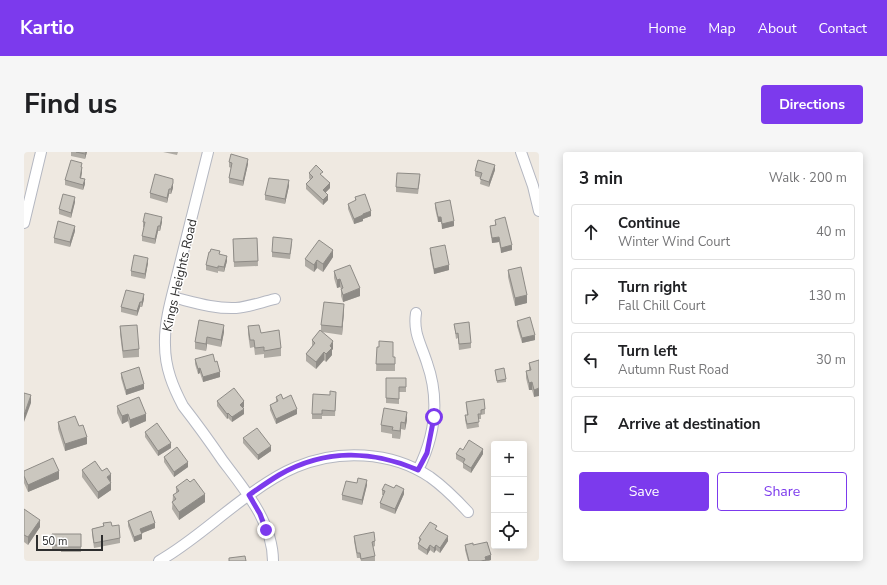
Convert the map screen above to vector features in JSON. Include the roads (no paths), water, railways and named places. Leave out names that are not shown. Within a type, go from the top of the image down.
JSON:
[{"type":"street","points":[[24,223],[41,152]]},
{"type":"street","name":"Kings Heights Road","points":[[208,152],[172,296],[164,345],[166,361],[173,386],[183,406],[249,495],[260,514],[271,544],[273,561]]},
{"type":"street","points":[[521,152],[533,186],[539,212]]},
{"type":"street","points":[[172,296],[210,306],[236,308],[275,299]]},
{"type":"street","points":[[416,313],[416,333],[432,380],[434,398],[434,417],[427,453],[418,470]]},
{"type":"street","points":[[158,561],[174,552],[249,495],[280,475],[297,466],[331,457],[353,455],[369,456],[400,463],[418,470],[442,486],[468,512]]}]
